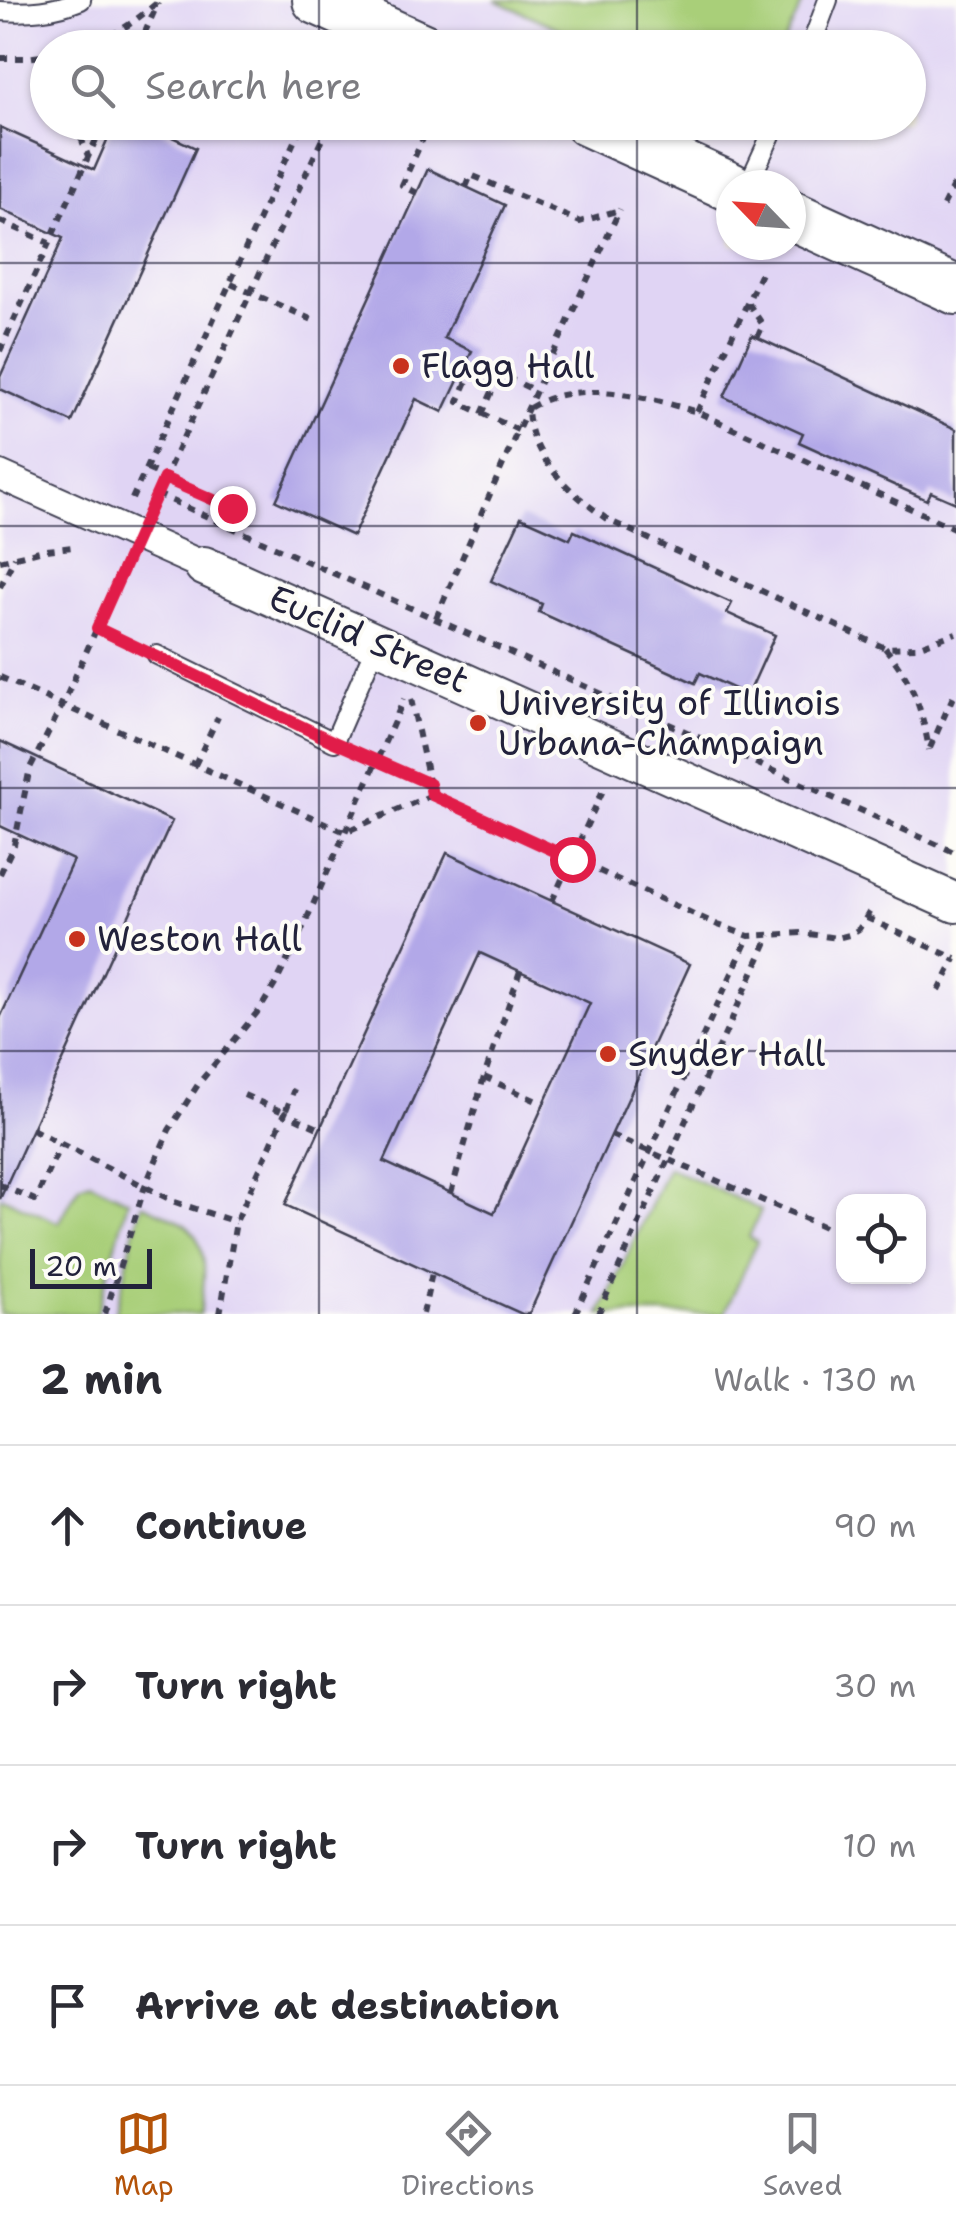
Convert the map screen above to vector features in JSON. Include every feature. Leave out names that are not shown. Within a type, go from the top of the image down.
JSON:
[{"type":"street","points":[[333,3],[386,30]]},
{"type":"street","points":[[627,140],[716,181]]},
{"type":"street","points":[[806,222],[956,290]]},
{"type":"street","name":"Euclid Street","points":[[0,475],[956,903]]},
{"type":"lane","points":[[0,10],[38,12],[81,0]]},
{"type":"lane","points":[[817,30],[828,0]]},
{"type":"lane","points":[[755,170],[769,140]]},
{"type":"lane","points":[[157,655],[334,742],[377,643]]},
{"type":"path","points":[[122,30],[159,1],[146,30]]},
{"type":"path","points":[[0,58],[30,57]]},
{"type":"path","points":[[82,140],[88,157]]},
{"type":"path","points":[[0,352],[96,140]]},
{"type":"path","points":[[0,874],[14,845],[30,768],[97,628],[146,469],[294,140]]},
{"type":"path","points":[[0,561],[112,541],[128,532],[157,494],[322,140]]},
{"type":"path","points":[[417,192],[402,185],[423,140]]},
{"type":"path","points":[[436,618],[620,210],[580,222],[471,175],[466,187]]},
{"type":"path","points":[[943,206],[956,180]]},
{"type":"path","points":[[0,221],[49,242]]},
{"type":"path","points":[[697,412],[760,272]]},
{"type":"path","points":[[232,284],[316,321]]},
{"type":"path","points":[[748,302],[763,325],[757,338]]},
{"type":"path","points":[[518,430],[458,402],[462,382],[476,363],[536,391]]},
{"type":"path","points":[[482,414],[500,374]]},
{"type":"path","points":[[528,409],[556,396],[600,393],[630,395],[697,412],[956,529]]},
{"type":"path","points":[[528,409],[533,436],[552,470],[576,496],[608,520],[884,648],[914,691],[930,750],[956,690]]},
{"type":"path","points":[[146,469],[232,508]]},
{"type":"path","points":[[157,494],[956,853]]},
{"type":"path","points":[[0,587],[15,557]]},
{"type":"path","points":[[97,628],[157,655]]},
{"type":"path","points":[[884,648],[917,646],[956,633]]},
{"type":"path","points":[[0,677],[345,832],[432,795],[749,936],[849,935],[858,929],[878,896]]},
{"type":"path","points":[[106,1314],[145,1186],[179,1112],[267,998],[297,941],[408,688],[432,795]]},
{"type":"path","points":[[194,766],[230,691]]},
{"type":"path","points":[[334,742],[430,784]]},
{"type":"path","points":[[552,901],[610,776]]},
{"type":"path","points":[[866,918],[955,959],[940,991]]},
{"type":"path","points":[[598,1314],[770,935]]},
{"type":"path","points":[[575,1314],[749,936]]},
{"type":"path","points":[[452,1194],[484,1077],[520,972]]},
{"type":"path","points":[[484,1077],[543,1104]]},
{"type":"path","points":[[220,1314],[236,1222],[294,1089]]},
{"type":"path","points":[[244,1095],[320,1129]]},
{"type":"path","points":[[32,1129],[175,1202],[236,1222]]},
{"type":"path","points":[[611,1135],[827,1228]]},
{"type":"path","points":[[0,1185],[34,1200],[61,1144]]},
{"type":"path","points":[[423,1314],[432,1273]]},
{"type":"shaded area","name":"University of Illinois Urbana-Champaign","points":[[0,0],[956,0],[956,1314],[0,1314]]},
{"type":"green space","points":[[495,0],[804,0],[790,30],[562,30]]},
{"type":"green space","points":[[668,1167],[761,1210],[749,1237],[757,1242],[724,1314],[600,1314]]},
{"type":"green space","points":[[90,1182],[128,1200],[97,1314],[0,1314],[0,1196],[59,1223],[79,1186]]},
{"type":"green space","points":[[142,1204],[170,1216],[194,1233],[204,1266],[200,1314],[114,1314]]},
{"type":"building","points":[[0,127],[94,170],[107,140],[179,140],[196,148],[72,422],[0,389],[0,377],[63,238],[0,209]]},
{"type":"building","name":"Flagg Hall","points":[[428,169],[505,205],[444,338],[472,351],[443,412],[416,399],[353,536],[276,501]]},
{"type":"building","points":[[752,335],[956,429],[956,503],[931,492],[927,500],[799,442],[803,433],[724,397]]},
{"type":"building","points":[[521,517],[570,539],[574,531],[732,603],[727,613],[775,635],[748,695],[700,673],[695,683],[539,612],[542,604],[491,581]]},
{"type":"building","name":"Weston Hall","points":[[0,741],[172,821],[0,1199],[0,1018],[73,860],[0,826]]},
{"type":"building","name":"Snyder Hall","points":[[447,853],[690,964],[529,1314],[285,1205]],"holes":[[[480,953],[590,1003],[494,1213],[384,1162]]]},
{"type":"place","name":"Flagg Hall","points":[[401,366]]},
{"type":"place","name":"University of Illinois Urbana-Champaign","points":[[478,723]]},
{"type":"place","name":"Weston Hall","points":[[77,939]]},
{"type":"place","name":"Snyder Hall","points":[[608,1054]]},
{"type":"route","points":[[232,508],[164,478],[97,628],[430,784],[432,795],[572,859]]}]
